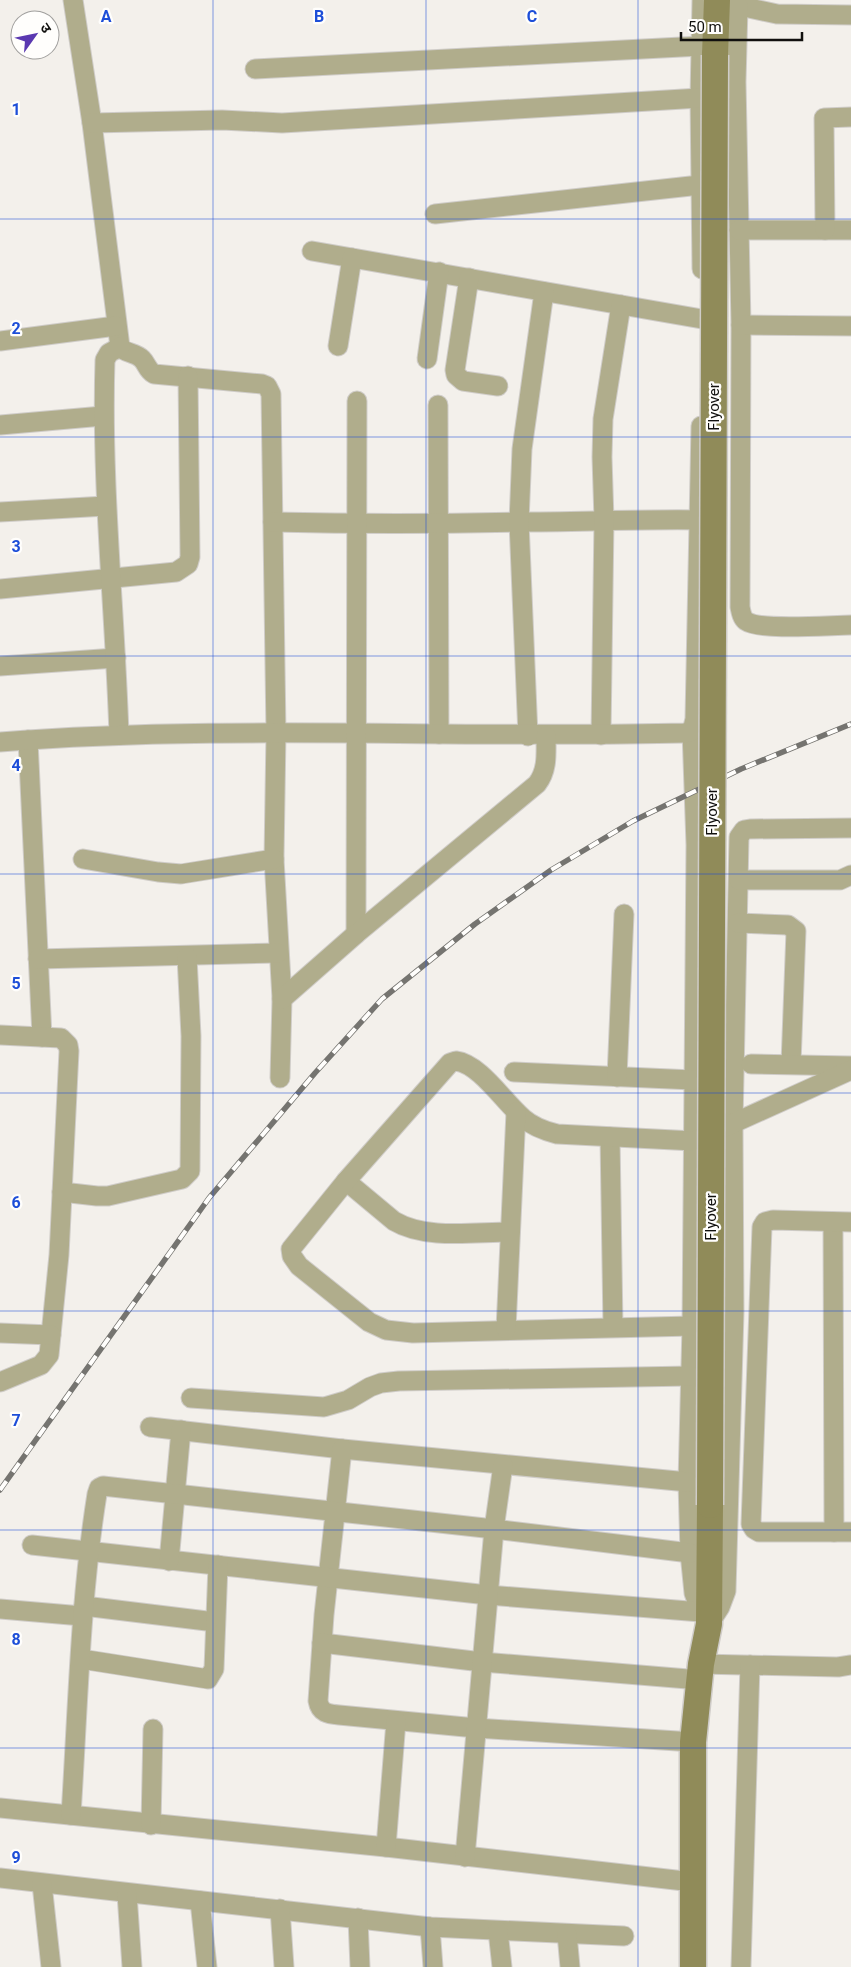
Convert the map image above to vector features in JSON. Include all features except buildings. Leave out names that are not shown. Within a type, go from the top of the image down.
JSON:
[{"type":"main road","name":"Flyover","points":[[693,1967],[693,1742],[705,1618],[710,1505],[708,50],[724,2]]},
{"type":"street","points":[[73,0],[92,123],[120,347],[123,351],[144,360],[147,368],[154,374],[262,384],[269,389],[271,394],[276,733],[274,859],[282,999],[280,1078]]},
{"type":"street","points":[[702,0],[708,50],[700,98],[702,319],[700,520],[695,719],[692,731],[696,845],[692,1326],[688,1482],[690,1553],[694,1593],[705,1618]]},
{"type":"street","points":[[851,15],[777,14],[724,2],[736,82],[741,325],[740,607],[746,621],[763,626],[851,625]]},
{"type":"street","points":[[255,69],[708,50]]},
{"type":"street","points":[[92,123],[222,120],[282,124],[700,98]]},
{"type":"street","points":[[825,230],[824,118],[851,117]]},
{"type":"street","points":[[435,214],[700,185]]},
{"type":"street","points":[[739,230],[851,230]]},
{"type":"street","points":[[312,251],[702,319]]},
{"type":"street","points":[[338,346],[352,258]]},
{"type":"street","points":[[427,359],[439,272]]},
{"type":"street","points":[[469,278],[455,370],[456,376],[463,381],[498,386]]},
{"type":"street","points":[[282,999],[356,934],[537,784],[545,770],[537,736],[519,522],[522,448],[544,292]]},
{"type":"street","points":[[601,735],[604,520],[602,457],[604,419],[621,305]]},
{"type":"street","points":[[741,325],[851,326]]},
{"type":"street","points":[[0,341],[116,326]]},
{"type":"street","points":[[119,735],[106,506],[103,416],[105,360],[109,353],[120,347]]},
{"type":"street","points":[[0,589],[111,580],[176,572],[188,564],[190,557],[188,376]]},
{"type":"street","points":[[356,934],[357,402]]},
{"type":"street","points":[[438,405],[439,734]]},
{"type":"street","points":[[0,425],[103,416]]},
{"type":"street","points":[[0,512],[106,506]]},
{"type":"street","points":[[274,522],[357,524],[700,520]]},
{"type":"street","points":[[698,598],[740,607]]},
{"type":"street","points":[[0,666],[116,658]]},
{"type":"street","points":[[0,742],[119,735],[356,733],[537,736],[685,733],[692,731]]},
{"type":"street","points":[[28,740],[42,1036]]},
{"type":"street","points":[[32,1544],[169,1561],[705,1618],[720,1607],[726,1591],[734,1312],[733,1124],[739,838],[744,830],[750,829],[851,828]]},
{"type":"street","points":[[83,859],[158,872],[181,874],[274,859]]},
{"type":"street","points":[[738,880],[840,880],[851,875]]},
{"type":"street","points":[[617,1076],[624,914]]},
{"type":"street","points":[[738,923],[788,925],[796,931],[791,1064]]},
{"type":"street","points":[[38,959],[278,954]]},
{"type":"street","points":[[62,1192],[97,1196],[116,1195],[182,1179],[190,1171],[191,1036],[187,957]]},
{"type":"street","points":[[0,1035],[61,1038],[68,1045],[69,1051],[59,1255],[49,1355],[46,1360],[30,1370],[0,1382]]},
{"type":"street","points":[[692,1326],[413,1332],[386,1330],[369,1322],[299,1266],[292,1256],[291,1249],[346,1181],[450,1063],[456,1061],[470,1066],[523,1118],[546,1131],[557,1134],[694,1141],[851,1070]]},
{"type":"street","points":[[750,1064],[851,1066]]},
{"type":"street","points":[[514,1072],[693,1080]]},
{"type":"street","points":[[506,1329],[516,1112]]},
{"type":"street","points":[[610,1137],[613,1327]]},
{"type":"street","points":[[346,1181],[394,1221],[413,1230],[426,1232],[510,1232]]},
{"type":"street","points":[[773,1220],[842,1222],[842,1532],[759,1532],[751,1524],[762,1227],[765,1222],[773,1220]]},
{"type":"street","points":[[0,1333],[51,1335]]},
{"type":"street","points":[[191,1398],[324,1408],[348,1400],[381,1383],[399,1381],[690,1376]]},
{"type":"street","points":[[150,1426],[342,1449],[688,1482]]},
{"type":"street","points":[[169,1561],[180,1430]]},
{"type":"street","points":[[342,1449],[322,1643],[318,1700],[319,1707],[322,1710],[327,1713],[476,1728],[693,1742]]},
{"type":"street","points":[[465,1858],[494,1529],[503,1465]]},
{"type":"street","points":[[71,1815],[88,1551],[99,1488],[108,1485],[690,1553]]},
{"type":"street","points":[[81,1659],[208,1679],[214,1669],[218,1566]]},
{"type":"street","points":[[0,1608],[83,1611],[215,1622]]},
{"type":"street","points":[[322,1643],[482,1662],[700,1672],[750,1665],[838,1667],[851,1665]]},
{"type":"street","points":[[741,1967],[750,1665]]},
{"type":"street","points":[[386,1847],[396,1721]]},
{"type":"street","points":[[151,1824],[153,1729]]},
{"type":"street","points":[[0,1808],[386,1847],[465,1858],[693,1882]]},
{"type":"street","points":[[0,1878],[126,1894],[430,1927],[624,1936]]},
{"type":"street","points":[[42,1884],[51,1967]]},
{"type":"street","points":[[126,1894],[132,1967]]},
{"type":"street","points":[[200,1901],[206,1967]]},
{"type":"street","points":[[280,1910],[284,1967]]},
{"type":"street","points":[[358,1918],[360,1967]]},
{"type":"street","points":[[430,1927],[432,1967]]},
{"type":"street","points":[[498,1931],[502,1967]]},
{"type":"street","points":[[567,1934],[570,1967]]},
{"type":"railway","points":[[0,1490],[209,1198],[315,1073],[382,999],[475,924],[551,870],[633,821],[741,769],[851,724]]}]
